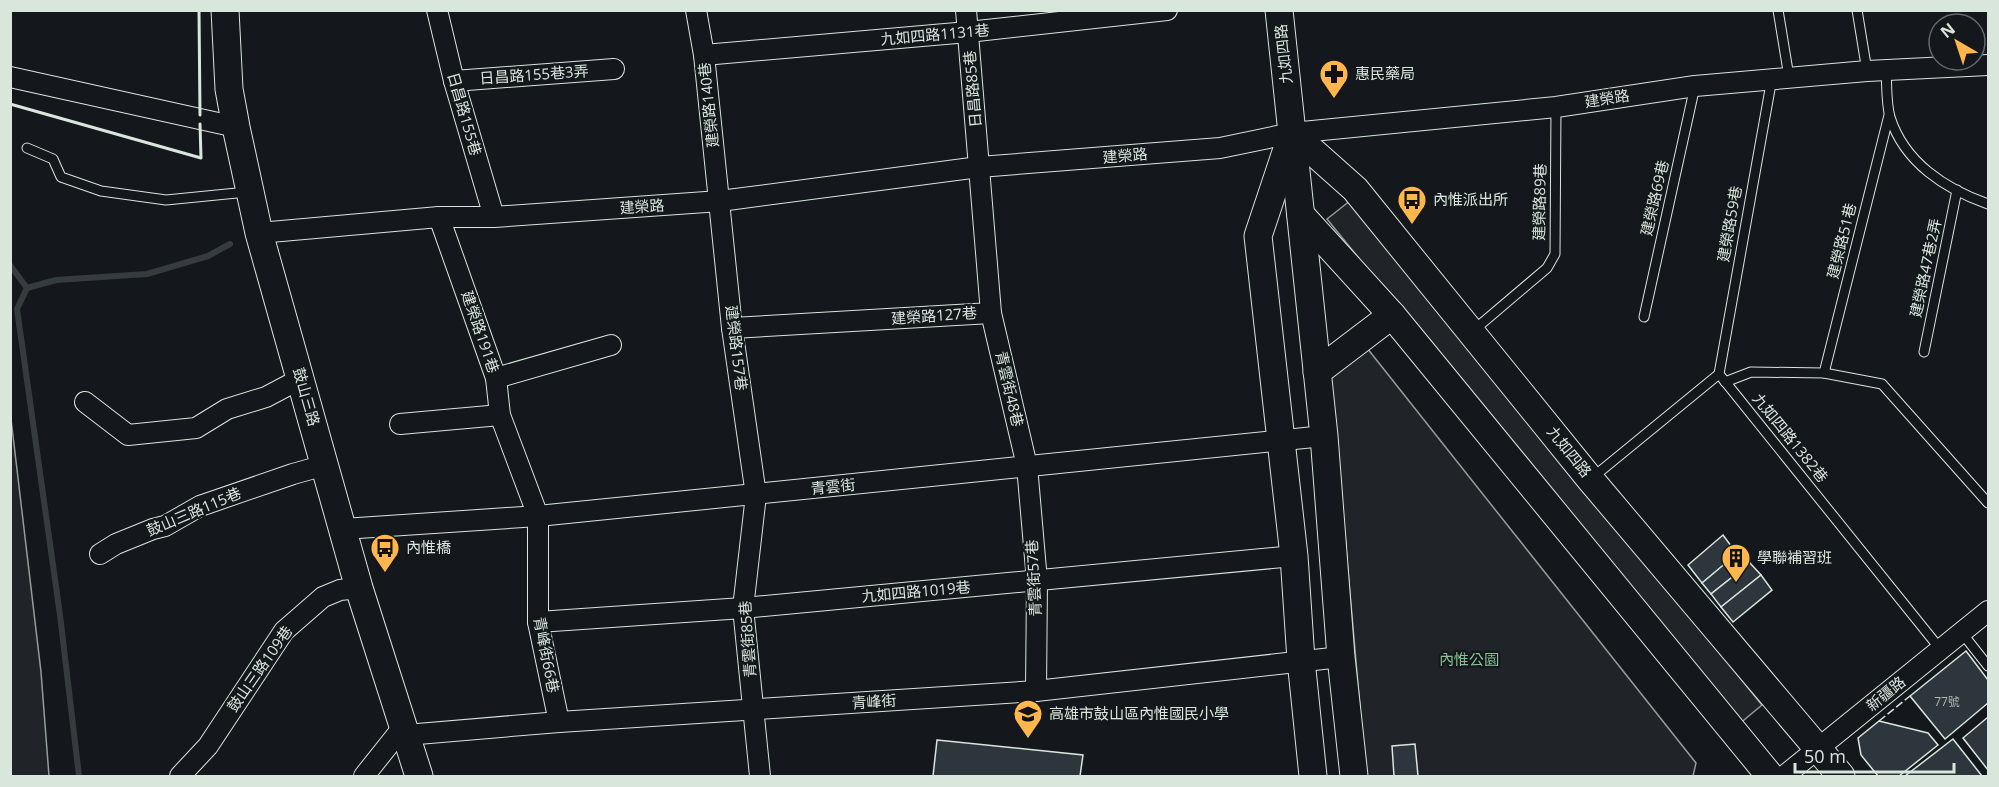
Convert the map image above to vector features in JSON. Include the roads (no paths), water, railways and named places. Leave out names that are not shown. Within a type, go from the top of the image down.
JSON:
[{"type":"street","name":"鼓山三路","points":[[225,10],[226,51],[236,127],[260,233],[359,588],[419,777]]},
{"type":"street","name":"日昌路155巷","points":[[437,10],[454,81],[494,217]]},
{"type":"street","name":"建榮路140巷","points":[[696,10],[704,55],[720,201]]},
{"type":"street","name":"日昌路85巷","points":[[966,10],[979,167]]},
{"type":"street","name":"九如四路1131巷","points":[[704,55],[968,32],[1116,13],[1167,10]]},
{"type":"street","name":"九如四路","points":[[1279,10],[1324,436],[1341,657],[1354,777]]},
{"type":"street","name":"建榮路","points":[[260,233],[439,218],[494,217],[720,201],[979,167],[1220,148],[1292,133],[1556,107],[1695,86],[1867,71],[1989,65]]},
{"type":"street","name":"日昌路155巷3弄","points":[[454,81],[614,69]]},
{"type":"street","points":[[13,74],[236,127]]},
{"type":"street","name":"九如四路","points":[[1292,133],[1355,189],[1590,479],[1840,777]]},
{"type":"street","name":"九如四路","points":[[1292,133],[1257,236],[1294,556],[1301,660],[1313,777]]},
{"type":"street","name":"建榮路127巷","points":[[732,328],[991,312],[979,167]]},
{"type":"street","name":"建榮路157巷","points":[[720,201],[732,328],[756,495]]},
{"type":"street","points":[[1301,214],[1392,315],[1770,777]]},
{"type":"street","name":"建榮路191巷","points":[[439,218],[496,378],[500,415],[538,516]]},
{"type":"street","name":"青雲街48巷","points":[[991,312],[1027,466]]},
{"type":"street","points":[[1317,372],[1392,315]]},
{"type":"street","points":[[496,378],[611,345]]},
{"type":"street","points":[[85,402],[128,435],[196,428],[227,409],[266,397],[300,379]]},
{"type":"street","points":[[400,424],[500,415]]},
{"type":"street","name":"青雲街","points":[[342,529],[538,516],[1324,436]]},
{"type":"street","name":"鼓山三路115巷","points":[[99,554],[153,529],[165,526],[200,506],[325,465]]},
{"type":"street","name":"青雲街57巷","points":[[1027,466],[1036,581],[1036,691]]},
{"type":"street","name":"青雲街85巷","points":[[756,495],[743,608],[760,777]]},
{"type":"street","name":"青峰街66巷","points":[[538,516],[538,622],[560,722]]},
{"type":"street","name":"九如四路1019巷","points":[[538,622],[743,608],[1294,556]]},
{"type":"street","name":"鼓山三路109巷","points":[[180,777],[208,746],[284,631],[323,597],[340,590],[359,588]]},
{"type":"street","name":"新疆路","points":[[1784,777],[1989,611]]},
{"type":"street","name":"青峰街","points":[[404,731],[1036,691],[1341,657]]},
{"type":"street","points":[[364,777],[404,731]]},
{"type":"lane","name":"建榮路59巷","points":[[1722,378],[1780,78],[1778,10]]},
{"type":"lane","points":[[1857,10],[1867,71]]},
{"type":"lane","points":[[1887,70],[1889,115],[1905,150],[1936,179],[1989,204]]},
{"type":"lane","name":"建榮路69巷","points":[[1644,317],[1695,86]]},
{"type":"lane","name":"建榮路89巷","points":[[1471,333],[1547,268],[1555,254],[1556,107]]},
{"type":"lane","name":"建榮路51巷","points":[[1824,373],[1889,115]]},
{"type":"lane","points":[[27,148],[53,159],[62,177],[101,191],[166,200],[250,191]]},
{"type":"lane","name":"建榮路47巷2弄","points":[[1924,352],[1957,190]]},
{"type":"lane","points":[[1590,479],[1722,378],[1751,372],[1824,373],[1882,384],[1989,503]]},
{"type":"lane","name":"九如四路1382巷","points":[[1722,378],[1941,650]]},
{"type":"lane","points":[[1962,633],[1989,666]]},
{"type":"waterway","points":[[27,288],[56,280],[147,274],[208,256],[230,244]]},
{"type":"waterway","points":[[10,265],[27,288],[17,309],[60,615],[79,776]]},
{"type":"place","name":"惠民藥局","points":[[1334,100]]},
{"type":"place","name":"內惟派出所","points":[[1412,226]]},
{"type":"place","name":"內惟橋","points":[[385,574]]},
{"type":"place","name":"學聯補習班","points":[[1736,584]]},
{"type":"place","name":"高雄市鼓山區內惟國民小學","points":[[1028,740]]},
{"type":"park label","name":"內惟公園","points":[[1469,660]]}]
